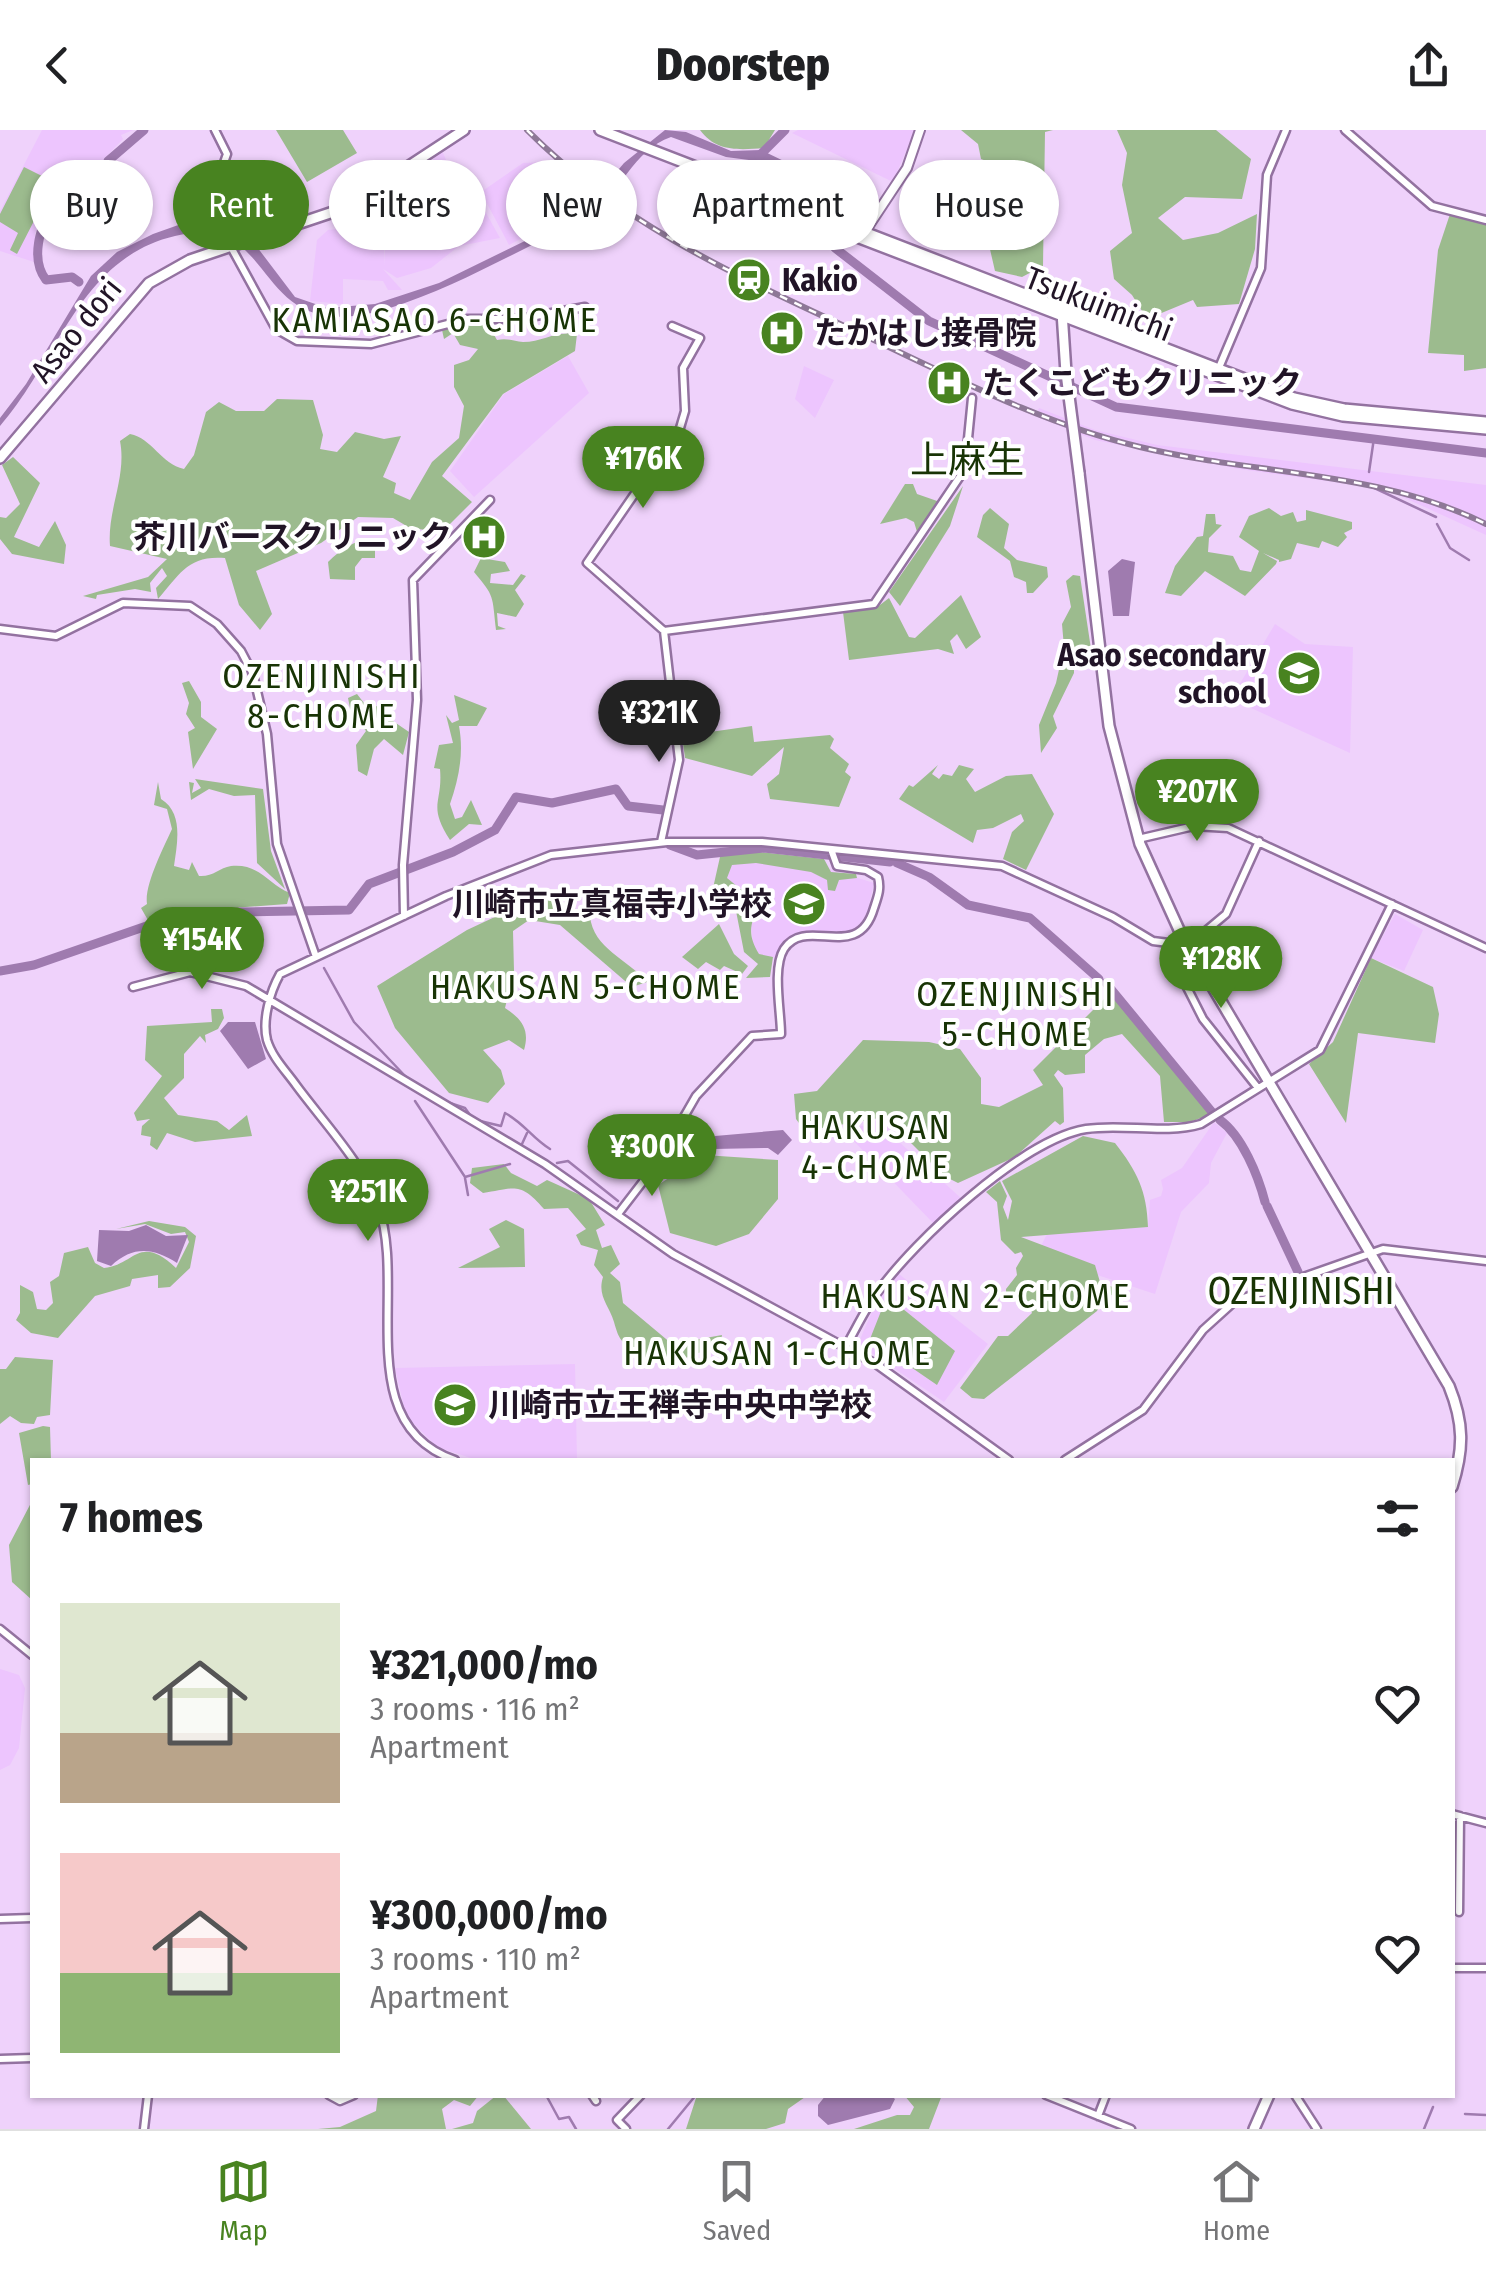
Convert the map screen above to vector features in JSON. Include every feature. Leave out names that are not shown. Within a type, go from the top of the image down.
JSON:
[{"type":"main road","name":"Asao dori","points":[[309,220],[344,208],[464,130]]},
{"type":"main road","name":"Tsukuimichi","points":[[600,130],[673,160]]},
{"type":"main road","points":[[879,211],[904,174],[920,130]]},
{"type":"main road","name":"Tsukuimichi","points":[[879,243],[1324,413],[1486,425]]},
{"type":"main road","name":"Asao dori","points":[[0,458],[146,285],[190,260],[221,250]]},
{"type":"main road","points":[[1062,313],[1109,726],[1138,838],[1174,921],[1455,1400],[1463,1444],[1455,1475]]},
{"type":"main road","points":[[1254,2129],[1268,2098]]},
{"type":"street","points":[[215,130],[226,150],[224,160]]},
{"type":"street","points":[[1217,372],[1260,268],[1267,175],[1286,130]]},
{"type":"street","points":[[1345,130],[1432,206],[1486,220]]},
{"type":"street","points":[[236,250],[276,329],[297,341],[371,344],[468,319],[519,319],[585,307]]},
{"type":"street","points":[[661,842],[679,760],[664,631],[587,563],[682,424],[682,375],[700,338],[672,326]]},
{"type":"street","points":[[664,631],[874,604],[965,469],[972,398]]},
{"type":"street","points":[[404,916],[403,868],[416,722],[413,580],[490,500]]},
{"type":"street","points":[[0,629],[56,636],[105,608],[133,603],[190,606],[217,624],[241,651],[253,674],[268,734],[277,844],[303,910],[316,957]]},
{"type":"street","points":[[1138,838],[1194,826],[1228,828],[1486,948]]},
{"type":"street","points":[[1195,940],[1226,914],[1260,841]]},
{"type":"street","points":[[450,1458],[419,1440],[398,1409],[390,1373],[388,1251],[380,1210],[366,1181],[270,1048],[265,1027],[280,974],[404,916],[551,855],[661,842],[762,842],[832,856],[1002,866],[1164,944],[1177,944]]},
{"type":"street","points":[[618,1214],[658,1162],[696,1096],[747,1040],[762,1034],[778,1034],[780,961],[788,944],[800,938],[854,935],[870,923],[880,889],[878,877],[832,856]]},
{"type":"street","points":[[846,1346],[874,1296],[915,1249],[979,1190],[1050,1141],[1088,1128],[1189,1128],[1213,1118],[1326,1043],[1392,904]]},
{"type":"street","points":[[1164,944],[1203,1018],[1258,1088]]},
{"type":"street","points":[[133,986],[171,974],[200,973],[236,982],[545,1164],[673,1254],[846,1346],[1006,1458]]},
{"type":"street","points":[[1068,1458],[1142,1410],[1228,1306],[1370,1252],[1398,1250],[1486,1261]]},
{"type":"street","points":[[0,1629],[30,1653]]},
{"type":"street","points":[[1459,1912],[1456,1815],[1486,1823]]},
{"type":"street","points":[[0,1919],[30,1918]]},
{"type":"street","points":[[1455,1968],[1486,1968]]},
{"type":"street","points":[[0,2059],[30,2058]]},
{"type":"street","points":[[144,2129],[148,2098]]},
{"type":"street","points":[[626,2129],[617,2120],[638,2098]]},
{"type":"street","points":[[1053,2098],[1131,2129]]},
{"type":"street","points":[[1098,2116],[1105,2098]]},
{"type":"street","points":[[1297,2098],[1317,2129]]},
{"type":"shaded area","points":[[42,130],[133,130],[121,135],[123,139],[104,160],[30,160],[30,250],[34,250],[34,262],[0,251],[0,211]]},
{"type":"shaded area","points":[[665,130],[686,132],[731,151],[761,150],[782,160],[726,157],[671,137],[637,162],[628,160]]},
{"type":"shaded area","points":[[915,130],[899,160],[893,182],[879,175],[879,160],[848,160],[792,133]]},
{"type":"shaded area","points":[[441,149],[446,160],[433,160]]},
{"type":"shaded area","points":[[506,175],[506,239],[486,201],[486,189]]},
{"type":"shaded area","points":[[486,213],[500,238],[486,241]]},
{"type":"shaded area","points":[[173,227],[173,237],[153,244],[153,234]]},
{"type":"shaded area","points":[[328,230],[329,250],[384,250],[384,267],[385,250],[454,250],[431,268],[397,278],[383,269],[402,290],[388,290],[383,281],[343,279],[343,304],[310,301],[317,240]]},
{"type":"shaded area","points":[[140,250],[93,288],[0,426],[0,418],[26,384],[91,276],[117,252]]},
{"type":"shaded area","points":[[243,250],[259,250],[295,297],[327,308],[375,304],[439,283],[506,250],[523,250],[428,294],[390,308],[344,317],[311,312],[288,298]]},
{"type":"shaded area","points":[[568,356],[589,393],[474,497],[450,471],[504,394]]},
{"type":"shaded area","points":[[804,366],[834,380],[815,418],[795,399]]},
{"type":"shaded area","points":[[1039,408],[1095,430],[1157,445],[1486,485],[1486,535],[1385,489],[1239,469],[1095,440],[1035,416]]},
{"type":"shaded area","points":[[1122,559],[1135,562],[1129,616],[1113,616],[1108,571]]},
{"type":"shaded area","name":"Asao secondary school","points":[[1275,624],[1305,644],[1353,647],[1350,753],[1231,699]]},
{"type":"shaded area","name":"川崎市立真福寺小学校","points":[[764,850],[825,860],[829,869],[874,883],[865,923],[855,931],[801,934],[785,942],[776,958],[759,956],[753,947],[751,922],[736,914],[740,895],[727,878],[731,866],[750,852]]},
{"type":"shaded area","points":[[1395,914],[1423,930],[1404,971],[1371,958]]},
{"type":"shaded area","points":[[228,1022],[255,1022],[266,1059],[248,1069],[220,1031]]},
{"type":"shaded area","points":[[876,1121],[962,1199],[935,1225],[845,1132]]},
{"type":"shaded area","points":[[1214,1122],[1227,1133],[1211,1163],[1209,1183],[1181,1212],[1155,1294],[1067,1265],[1040,1248],[1047,1234],[1148,1227],[1150,1200],[1161,1196],[1161,1180],[1182,1168]]},
{"type":"shaded area","points":[[783,1130],[792,1140],[778,1155],[768,1148],[713,1149],[711,1145],[715,1136]]},
{"type":"shaded area","points":[[146,1225],[166,1236],[188,1235],[177,1263],[144,1251],[127,1255],[111,1266],[97,1261],[99,1230],[129,1231]]},
{"type":"shaded area","points":[[899,1274],[988,1344],[944,1402],[858,1344],[878,1298]]},
{"type":"shaded area","points":[[575,1364],[577,1458],[471,1458],[437,1447],[406,1416],[395,1368]]},
{"type":"shaded area","points":[[0,1669],[19,1675],[25,1688],[19,1748],[10,1765],[0,1770]]},
{"type":"shaded area","points":[[824,2098],[895,2099],[890,2109],[828,2125],[818,2116],[818,2105]]},
{"type":"green space","points":[[276,130],[343,130],[357,153],[345,160],[329,160],[329,169],[309,181],[309,160],[294,160]]},
{"type":"green space","points":[[700,130],[775,130],[764,148],[746,149],[721,146]]},
{"type":"green space","points":[[961,130],[1053,130],[1045,132],[1045,160],[984,160],[978,144]]},
{"type":"green space","points":[[1117,130],[1216,130],[1251,159],[1242,199],[1185,197],[1158,218],[1183,240],[1218,233],[1257,214],[1255,249],[1239,304],[1197,307],[1193,300],[1147,319],[1132,295],[1114,279],[1110,251],[1132,233],[1122,185],[1127,153]]},
{"type":"green space","points":[[24,167],[30,170],[30,229],[17,254],[10,250],[18,233],[0,222],[0,214]]},
{"type":"green space","points":[[1450,214],[1486,223],[1486,368],[1464,371],[1464,355],[1428,353],[1438,250]]},
{"type":"green space","points":[[990,250],[1043,250],[1043,266],[1022,277],[995,271]]},
{"type":"green space","points":[[478,323],[489,326],[497,340],[523,342],[577,334],[575,351],[503,394],[442,476],[472,502],[442,532],[410,528],[393,518],[358,517],[321,543],[256,571],[272,614],[260,630],[239,605],[225,558],[193,563],[158,599],[156,588],[167,576],[162,568],[150,583],[151,592],[135,589],[97,595],[96,599],[83,596],[148,577],[167,559],[110,546],[121,468],[120,441],[130,434],[138,436],[169,462],[184,469],[194,455],[206,412],[219,402],[236,411],[264,411],[277,399],[313,400],[323,435],[320,449],[337,452],[355,432],[384,439],[401,436],[383,477],[396,483],[394,493],[410,500],[432,462],[459,438],[464,406],[454,387],[454,365],[469,360],[478,349],[460,345],[453,333],[444,339],[442,330]]},
{"type":"green space","points":[[13,457],[40,483],[14,537],[39,547],[55,521],[66,545],[64,564],[12,554],[0,539],[0,517],[6,518],[20,504],[2,465]]},
{"type":"green space","points":[[905,484],[913,484],[917,494],[940,502],[918,535],[914,522],[906,518],[880,524]]},
{"type":"green space","points":[[963,486],[950,526],[900,606],[889,592]]},
{"type":"green space","points":[[990,508],[1009,524],[1004,548],[1017,560],[1047,567],[1048,577],[1033,593],[1027,593],[1026,582],[1014,577],[1010,561],[977,537],[983,515]]},
{"type":"green space","points":[[1269,508],[1281,516],[1293,512],[1297,522],[1306,520],[1306,510],[1352,522],[1352,529],[1344,533],[1347,537],[1338,547],[1322,541],[1319,548],[1297,543],[1291,559],[1279,562],[1263,553],[1276,564],[1245,596],[1205,571],[1181,596],[1165,593],[1175,566],[1197,537],[1203,536],[1206,514],[1215,514],[1216,524],[1222,525],[1209,538],[1208,552],[1233,556],[1240,570],[1251,572],[1259,551],[1239,537],[1249,516]]},
{"type":"green space","points":[[375,538],[375,558],[362,558],[355,567],[355,580],[330,579],[328,562],[333,557],[355,543]]},
{"type":"green space","points":[[481,558],[505,562],[510,571],[491,574],[490,583],[513,585],[521,574],[526,576],[515,590],[524,604],[516,617],[497,613],[498,626],[506,629],[496,630],[491,597],[474,572]]},
{"type":"green space","points":[[1073,575],[1080,576],[1091,649],[1074,652],[1074,673],[1053,716],[1057,728],[1041,753],[1039,725],[1056,683],[1064,647],[1062,624],[1071,607],[1066,581]]},
{"type":"green space","points":[[961,595],[981,637],[966,649],[957,634],[950,641],[954,654],[938,649],[849,660],[843,612],[876,608],[889,598],[909,637],[915,638]]},
{"type":"green space","points":[[189,681],[201,702],[201,717],[217,729],[193,769],[188,732],[195,728],[186,714],[189,703],[182,683]]},
{"type":"green space","points":[[357,694],[364,703],[387,709],[390,719],[409,732],[403,755],[384,739],[374,749],[367,776],[358,771],[356,745],[366,731],[351,713],[348,698]]},
{"type":"green space","points":[[454,695],[487,708],[477,726],[459,726],[460,765],[450,804],[455,819],[462,817],[471,800],[482,825],[469,824],[450,840],[439,819],[440,769],[434,768],[439,745],[453,743],[446,715],[452,723],[459,720]]},
{"type":"green space","points":[[752,726],[754,742],[830,735],[834,739],[830,748],[849,764],[845,772],[851,777],[839,807],[770,799],[767,784],[779,774],[784,747],[752,776],[685,758],[682,736]]},
{"type":"green space","points":[[938,765],[932,774],[939,779],[943,774],[952,776],[959,765],[974,769],[966,779],[975,792],[1006,776],[1032,774],[1054,814],[1026,870],[1003,859],[1012,832],[1024,821],[1021,814],[993,828],[977,830],[973,843],[899,799],[909,785],[913,787]]},
{"type":"green space","points":[[195,779],[263,789],[271,851],[285,889],[257,863],[255,795],[234,796],[209,789],[191,800],[189,782],[194,783],[192,793],[201,788]]},
{"type":"green space","points":[[158,782],[161,799],[176,821],[174,866],[189,870],[192,862],[199,876],[231,866],[250,868],[290,893],[287,904],[163,913],[149,922],[141,908],[147,904],[151,877],[172,829],[167,809],[154,805]]},
{"type":"green space","points":[[722,848],[824,859],[831,872],[856,874],[857,878],[839,880],[835,891],[828,890],[827,880],[811,872],[756,863],[732,865],[727,878],[759,904],[751,929],[755,947],[759,954],[773,957],[770,977],[746,978],[758,964],[744,952],[736,911],[711,897]]},
{"type":"green space","points":[[519,891],[541,892],[590,916],[597,937],[647,982],[632,987],[560,925],[529,920],[513,931],[514,971],[505,1008],[523,1026],[526,1043],[524,1050],[509,1040],[483,1050],[501,1070],[505,1084],[488,1103],[449,1093],[395,1028],[377,986],[467,930],[499,915]]},
{"type":"green space","points":[[719,924],[734,954],[748,966],[742,974],[724,966],[720,970],[706,962],[698,969],[682,957]]},
{"type":"green space","points":[[1371,958],[1433,987],[1439,1014],[1435,1043],[1358,1033],[1346,1123],[1309,1064],[1333,1042]]},
{"type":"green space","points":[[1111,992],[1162,1057],[1195,1089],[1209,1115],[1190,1122],[1164,1122],[1160,1076],[1122,1034],[1104,1039],[1085,1055],[1085,1073],[1065,1075],[1058,1070],[1054,1075],[1063,1088],[1064,1122],[1060,1125],[1055,1121],[1015,1157],[958,1183],[944,1176],[885,1117],[805,1131],[796,1119],[794,1094],[817,1091],[863,1040],[929,1042],[960,1049],[981,1078],[981,1104],[999,1107],[1043,1085],[1033,1070]]},
{"type":"green space","points":[[211,1009],[222,1009],[224,1018],[218,1029],[205,1035],[206,1043],[200,1036],[184,1054],[184,1078],[164,1098],[178,1115],[217,1121],[229,1130],[247,1115],[252,1136],[195,1142],[167,1133],[157,1150],[150,1145],[151,1137],[141,1135],[142,1126],[150,1119],[137,1121],[134,1113],[162,1076],[145,1060],[147,1026],[212,1022]]},
{"type":"green space","points":[[1083,1136],[1115,1143],[1123,1153],[1143,1192],[1148,1227],[1021,1237],[1095,1265],[1100,1282],[1128,1293],[1104,1296],[1097,1311],[984,1399],[972,1398],[960,1388],[998,1336],[1008,1336],[1032,1313],[1027,1300],[1006,1297],[1006,1289],[1017,1275],[1016,1268],[1023,1256],[1021,1252],[1015,1254],[1001,1240],[997,1202],[986,1192],[1000,1181],[1007,1196],[1003,1207],[1008,1220],[1012,1201],[1002,1181]]},
{"type":"green space","points":[[704,1155],[778,1160],[778,1199],[749,1234],[716,1246],[670,1233],[658,1185]]},
{"type":"green space","points":[[504,1164],[511,1173],[537,1186],[547,1180],[589,1199],[605,1225],[596,1230],[602,1248],[611,1245],[620,1264],[610,1273],[620,1282],[623,1303],[672,1344],[722,1335],[719,1351],[662,1364],[624,1343],[603,1295],[603,1277],[594,1265],[598,1250],[581,1245],[576,1235],[586,1229],[568,1208],[544,1209],[523,1190],[483,1193],[470,1183],[472,1168]]},
{"type":"green space","points":[[506,1220],[524,1229],[525,1267],[458,1268],[500,1247],[489,1229]]},
{"type":"green space","points":[[149,1221],[185,1227],[196,1236],[190,1268],[170,1287],[158,1288],[158,1275],[132,1279],[130,1286],[95,1296],[58,1338],[31,1333],[16,1320],[20,1313],[20,1285],[33,1292],[37,1309],[46,1310],[53,1303],[50,1282],[59,1276],[64,1253],[88,1247],[95,1263],[104,1268],[138,1254],[154,1253],[176,1268],[189,1242],[185,1232],[171,1234],[145,1224],[116,1229]]},
{"type":"green space","points":[[887,1296],[955,1351],[937,1385],[870,1339]]},
{"type":"green space","points":[[15,1357],[53,1360],[50,1415],[37,1417],[34,1424],[21,1423],[10,1416],[0,1424],[0,1369],[6,1369]]},
{"type":"green space","points":[[50,1427],[51,1458],[30,1458],[28,1485],[19,1433]]},
{"type":"green space","points":[[30,1505],[30,1598],[12,1582],[9,1545]]},
{"type":"green space","points":[[378,2098],[477,2098],[470,2106],[454,2100],[442,2109],[446,2129],[318,2129],[340,2127],[376,2111]]},
{"type":"green space","points":[[493,2098],[505,2098],[531,2129],[452,2129],[473,2123],[477,2111]]},
{"type":"green space","points":[[696,2098],[804,2098],[788,2109],[785,2123],[766,2129],[686,2129]]},
{"type":"green space","points":[[906,2098],[941,2098],[929,2129],[854,2129],[897,2115],[910,2115],[914,2107]]},
{"type":"waterway","points":[[79,282],[72,277],[46,280],[38,260],[40,237],[55,193],[97,184],[108,161],[144,130]]},
{"type":"waterway","points":[[759,156],[785,130]]},
{"type":"waterway","points":[[838,250],[929,321],[1116,407],[1486,453]]},
{"type":"waterway","points":[[1369,472],[1374,438]]},
{"type":"waterway","points":[[1368,485],[1436,517]]},
{"type":"waterway","points":[[1437,524],[1450,548],[1469,560]]},
{"type":"waterway","points":[[0,971],[34,965],[184,913],[349,910],[369,884],[453,852],[495,830],[516,797],[552,803],[616,789],[628,806],[663,810]]},
{"type":"waterway","points":[[670,845],[697,855],[764,848],[890,862]]},
{"type":"waterway","points":[[897,863],[929,877],[968,905],[1030,918],[1099,979]]},
{"type":"waterway","points":[[324,968],[354,1022],[406,1077]]},
{"type":"waterway","points":[[1106,983],[1212,1112]]},
{"type":"waterway","points":[[415,1101],[465,1177],[510,1164]]},
{"type":"waterway","points":[[447,1102],[465,1108],[470,1115]]},
{"type":"waterway","points":[[476,1120],[501,1126],[505,1113],[550,1149]]},
{"type":"waterway","points":[[1220,1120],[1248,1157],[1265,1202]]},
{"type":"waterway","points":[[522,1144],[527,1133]]},
{"type":"waterway","points":[[557,1163],[568,1161],[618,1201]]},
{"type":"waterway","points":[[465,1178],[468,1195]]},
{"type":"waterway","points":[[1267,1206],[1298,1272]]},
{"type":"waterway","points":[[1304,1279],[1321,1300]]},
{"type":"waterway","points":[[548,2098],[559,2119],[569,2117],[576,2129]]},
{"type":"waterway","points":[[668,2129],[694,2098]]},
{"type":"waterway","points":[[1424,2129],[1433,2107]]},
{"type":"waterway","points":[[1465,2114],[1486,2115]]},
{"type":"railway","points":[[527,130],[605,196],[691,250],[782,297],[1038,414],[1140,447],[1402,493],[1486,524]]},
{"type":"place","name":"Kakio","points":[[749,280]]},
{"type":"place","name":"たかはし接骨院","points":[[782,333]]},
{"type":"place","name":"たくこどもクリニック","points":[[949,383]]},
{"type":"place","name":"芥川バースクリニック","points":[[484,537]]},
{"type":"place","name":"Asao secondary school","points":[[1299,673]]},
{"type":"place","name":"川崎市立真福寺小学校","points":[[804,904]]},
{"type":"place","name":"川崎市立王禅寺中央中学校","points":[[455,1405]]},
{"type":"district","name":"KAMIASAO 6-CHOME","points":[[435,320]]},
{"type":"district","name":"上麻生","points":[[967,460]]},
{"type":"district","name":"OZENJINISHI 8-CHOME","points":[[322,696]]},
{"type":"district","name":"HAKUSAN 5-CHOME","points":[[586,987]]},
{"type":"district","name":"OZENJINISHI 5-CHOME","points":[[1016,1014]]},
{"type":"district","name":"HAKUSAN 4-CHOME","points":[[876,1147]]},
{"type":"district","name":"OZENJINISHI","points":[[1301,1291]]},
{"type":"district","name":"HAKUSAN 2-CHOME","points":[[976,1296]]},
{"type":"district","name":"HAKUSAN 1-CHOME","points":[[778,1353]]}]
